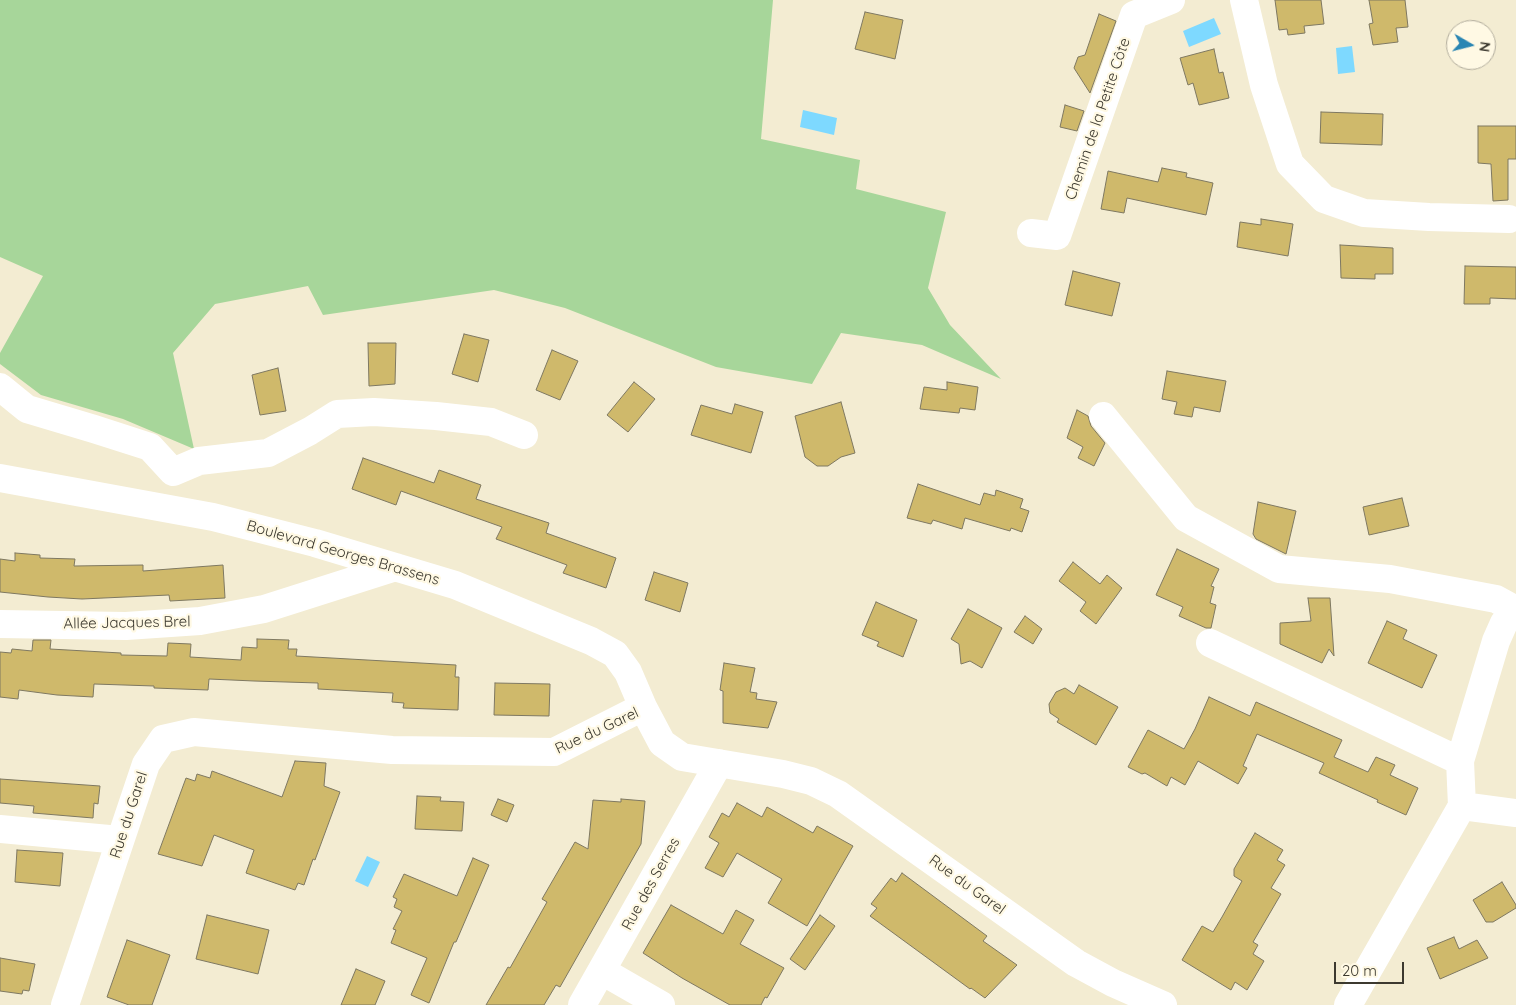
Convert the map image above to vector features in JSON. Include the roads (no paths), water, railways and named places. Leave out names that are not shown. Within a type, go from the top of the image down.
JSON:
[{"type":"street","name":"Chemin de la Petite Côte","points":[[1031,232],[1057,236],[1134,15],[1171,0]]},
{"type":"street","points":[[1244,0],[1264,85],[1290,164],[1324,199],[1364,213],[1509,219]]},
{"type":"street","points":[[0,387],[27,409],[94,428],[150,447],[173,472]]},
{"type":"street","points":[[173,472],[198,462],[268,454],[336,414],[374,412],[491,422],[524,435]]},
{"type":"street","points":[[1103,416],[1186,518],[1279,569],[1400,580],[1496,599],[1516,611],[1504,623],[1496,640],[1460,761],[1462,806],[1348,1005]]},
{"type":"street","points":[[162,507],[173,472]]},
{"type":"street","name":"Boulevard Georges Brassens","points":[[0,478],[213,516],[315,543],[455,585],[591,641],[615,654],[628,672],[643,708]]},
{"type":"street","name":"Allée Jacques Brel","points":[[0,624],[126,626],[200,622],[264,608],[396,567]]},
{"type":"street","points":[[1210,643],[1460,761]]},
{"type":"street","name":"Rue du Garel","points":[[65,1005],[146,764],[163,740],[194,732],[392,750],[554,752],[643,708],[662,744],[682,757],[783,774],[811,781],[838,794],[1076,963],[1113,983],[1163,1005]]},
{"type":"street","name":"Rue des Serres","points":[[582,1005],[718,763]]},
{"type":"street","points":[[1462,806],[1516,813]]},
{"type":"street","points":[[0,829],[120,840]]},
{"type":"street","points":[[602,971],[660,1005]]},
{"type":"water","points":[[1214,18],[1221,34],[1189,47],[1183,31]]},
{"type":"water","points":[[1352,46],[1355,72],[1338,74],[1336,48]]},
{"type":"water","points":[[803,110],[837,118],[834,135],[800,127]]},
{"type":"water","points":[[367,856],[380,862],[368,887],[355,881]]}]
